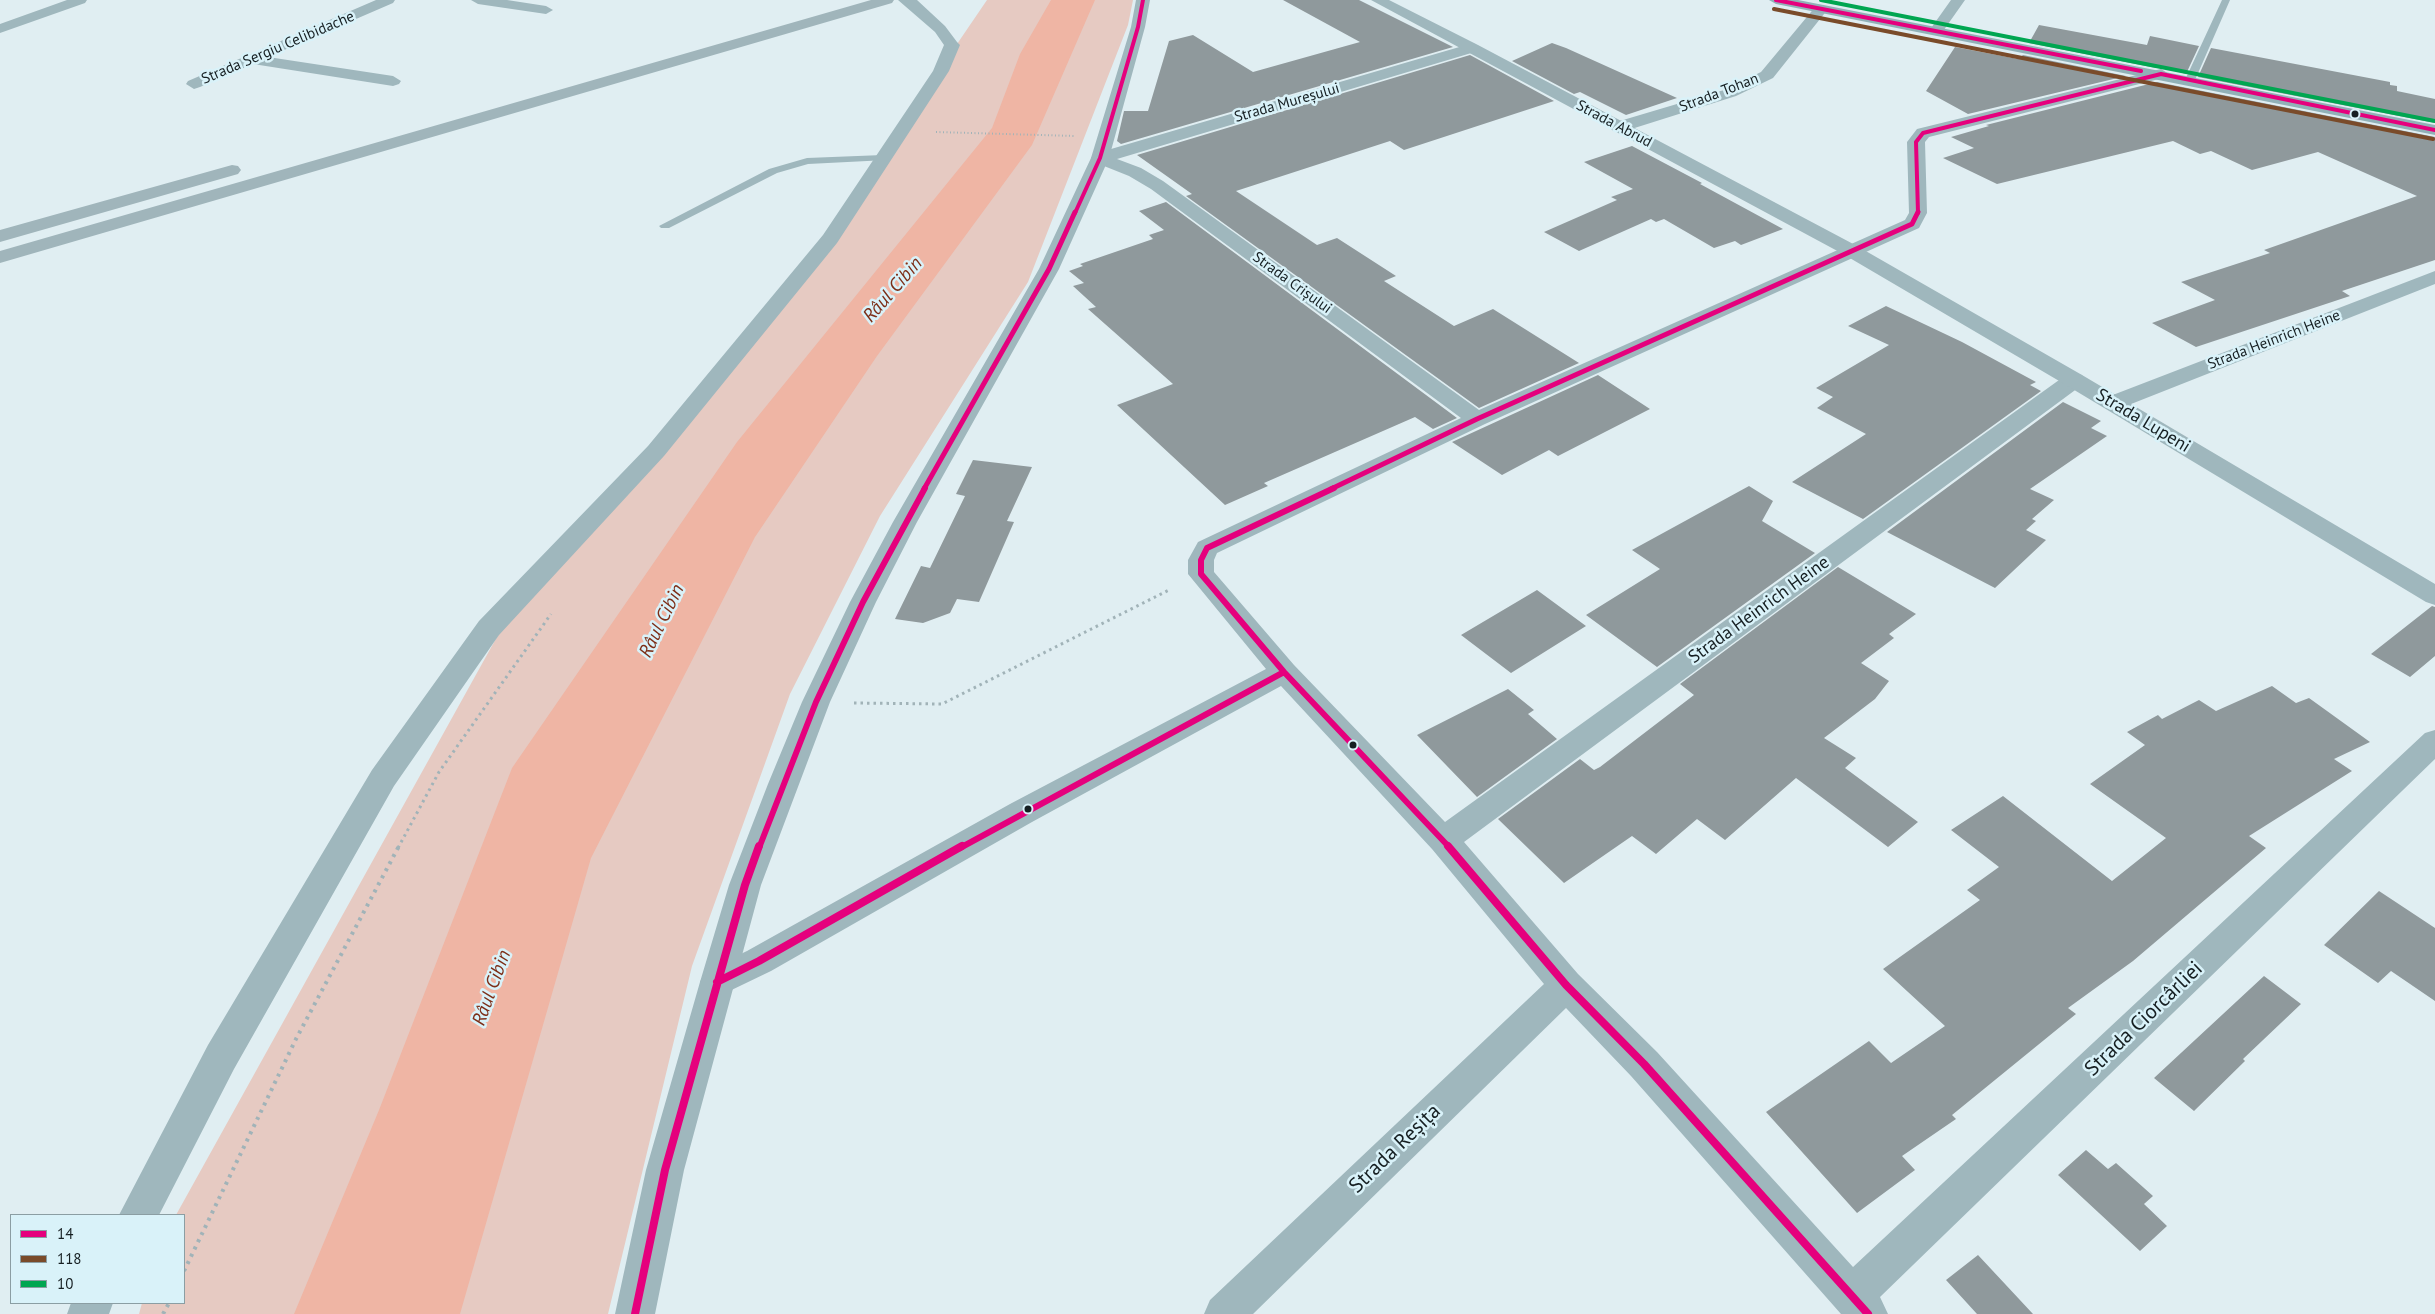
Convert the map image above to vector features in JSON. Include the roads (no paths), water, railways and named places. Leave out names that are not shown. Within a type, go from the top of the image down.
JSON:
[{"type":"highway","points":[[0,257],[887,0]]},
{"type":"highway","points":[[0,236],[247,166]]},
{"type":"main road","points":[[1776,0],[2160,74],[2435,130]]},
{"type":"street","points":[[0,29],[80,0]]},
{"type":"street","name":"Strada Sergiu Celibidache","points":[[194,84],[254,60],[388,0]]},
{"type":"street","points":[[478,0],[546,10]]},
{"type":"street","points":[[139,1214],[221,1057],[383,778],[489,628],[656,451],[830,239],[941,71],[952,45],[940,29],[912,3],[905,0]]},
{"type":"street","points":[[635,1314],[665,1170],[745,885],[816,702],[863,602],[905,522],[1049,269],[1100,158],[1138,27],[1143,0]]},
{"type":"street","name":"Strada Abrud","points":[[1378,0],[1473,48],[1850,250]]},
{"type":"street","points":[[1936,31],[1958,0]]},
{"type":"street","name":"Strada Tohan","points":[[1619,127],[1730,92],[1767,75],[1821,9]]},
{"type":"street","name":"Strada Mureșului","points":[[1100,158],[1473,48]]},
{"type":"street","points":[[254,60],[393,81]]},
{"type":"street","points":[[1860,1305],[1644,1064],[1566,985],[1442,840],[1284,672],[1201,574],[1201,560],[1206,548],[1477,419],[1850,250],[1900,232],[1912,224],[1918,213],[1916,142],[1923,133],[1936,128],[2160,74]]},
{"type":"street","name":"Strada Crișului","points":[[1100,158],[1135,172],[1157,185],[1477,419]]},
{"type":"street","name":"Strada Lupeni","points":[[1850,250],[2113,403],[2435,596]]},
{"type":"street","name":"Strada Heinrich Heine","points":[[2113,403],[2435,277]]},
{"type":"street","name":"Strada Heinrich Heine","points":[[1442,840],[2074,380]]},
{"type":"street","points":[[717,982],[759,961],[1021,813],[1284,672]]},
{"type":"street","name":"Strada Ciorcârliei","points":[[1860,1305],[2435,741]]},
{"type":"street","name":"Strada Reșița","points":[[1224,1314],[1566,985]]},
{"type":"lane","points":[[2190,80],[2226,0]]},
{"type":"lane","points":[[665,226],[773,171],[807,162],[883,158]]},
{"type":"water","name":"Râul Cibin","points":[[1051,0],[1095,0],[1032,145],[877,356],[755,537],[591,858],[460,1314],[294,1314],[379,1110],[512,768],[737,442],[992,128],[1020,54]]}]
